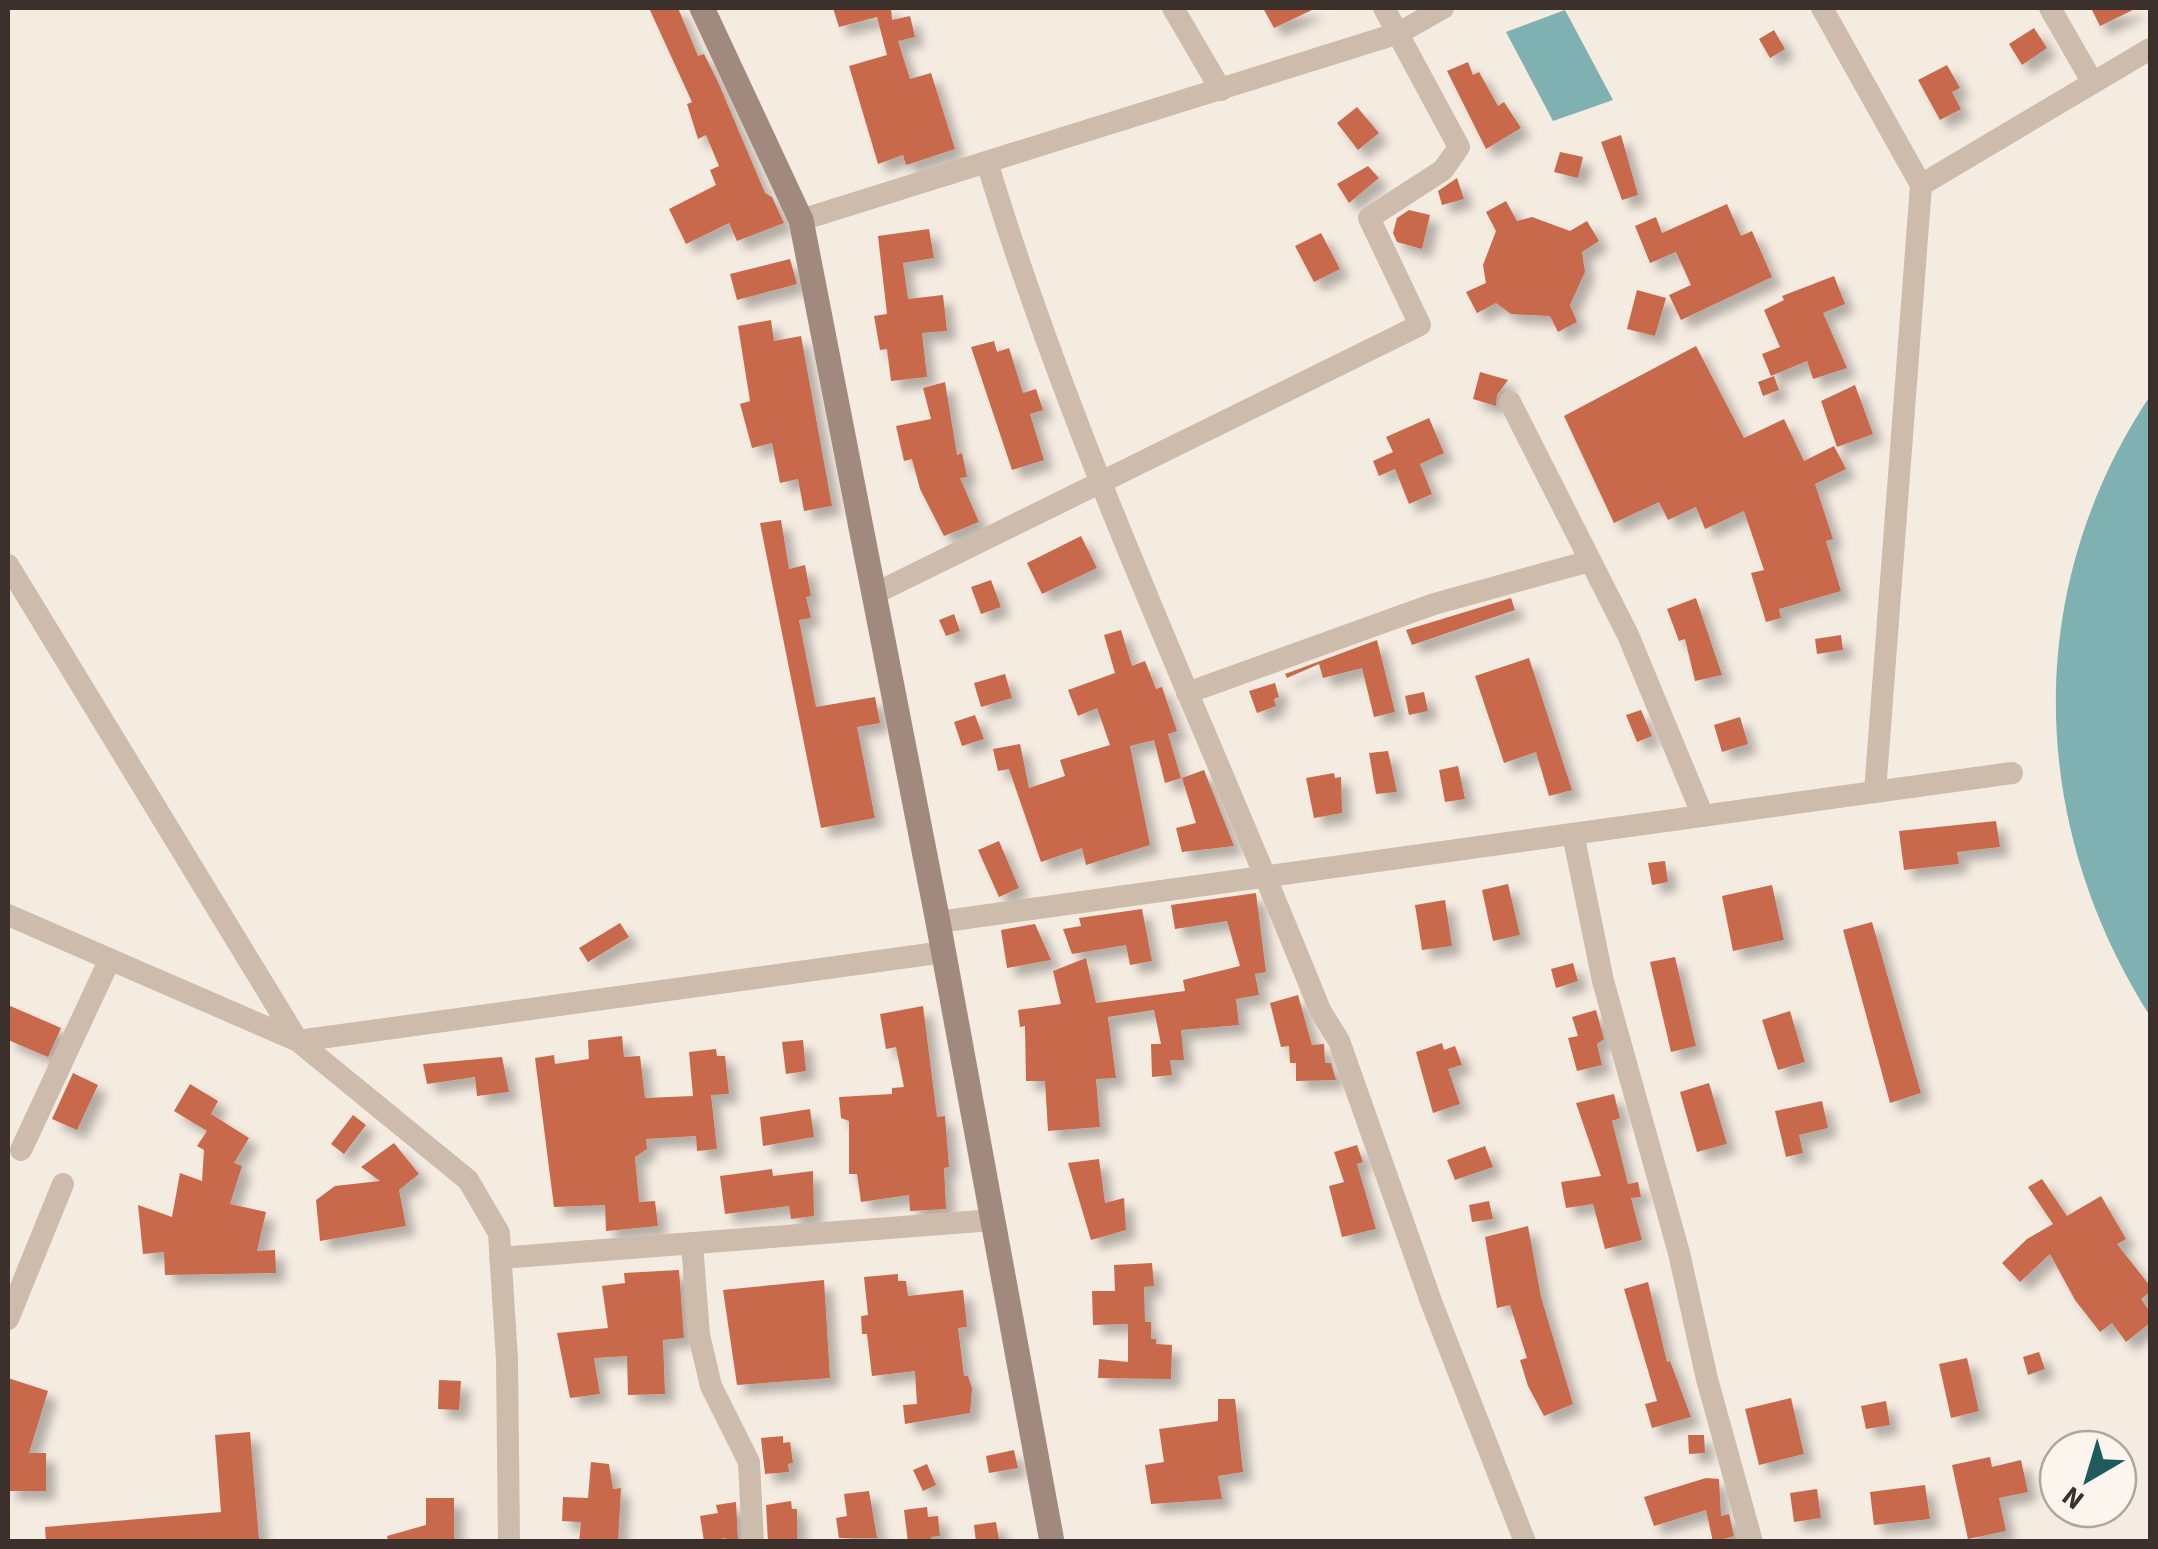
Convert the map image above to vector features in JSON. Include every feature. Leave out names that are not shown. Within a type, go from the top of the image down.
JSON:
[{"type":"main road","points":[[702,8],[801,220],[944,952],[1052,1542]]},
{"type":"street","points":[[1172,8],[1221,90]]},
{"type":"street","points":[[874,594],[1420,324],[1369,218],[1444,170],[1459,147],[1384,8]]},
{"type":"street","points":[[801,220],[1400,32],[1443,8]]},
{"type":"street","points":[[1822,8],[1921,184],[1876,792]]},
{"type":"street","points":[[2050,8],[2093,83]]},
{"type":"street","points":[[1921,184],[2150,49]]},
{"type":"street","points":[[987,162],[1025,288],[1098,482],[1320,1010],[1339,1041],[1432,1304],[1526,1542]]},
{"type":"street","points":[[1510,402],[1628,636],[1703,816]]},
{"type":"street","points":[[1187,692],[1434,604],[1590,562]]},
{"type":"street","points":[[8,565],[298,1041]]},
{"type":"street","points":[[938,922],[2012,773]]},
{"type":"street","points":[[1573,834],[1603,981],[1679,1253],[1707,1378],[1752,1542]]},
{"type":"street","points":[[8,915],[298,1041],[468,1180],[498,1233],[508,1360],[509,1542]]},
{"type":"street","points":[[298,1041],[944,952]]},
{"type":"street","points":[[22,1150],[110,959]]},
{"type":"street","points":[[8,1319],[63,1184]]},
{"type":"street","points":[[500,1258],[993,1220]]},
{"type":"street","points":[[692,1243],[699,1336],[711,1386],[748,1462],[753,1542]]},
{"type":"water","points":[[1565,10],[1613,100],[1553,121],[1506,32]]},
{"type":"water","points":[[2150,396],[2150,1016],[2109,942],[2080,865],[2062,786],[2056,706],[2061,626],[2079,547],[2108,470]]},
{"type":"building","points":[[649,8],[678,8],[698,56],[704,54],[718,82],[765,193],[772,197],[784,223],[737,241],[729,223],[686,244],[669,209],[716,185],[710,170],[719,166],[706,135],[698,139],[687,104],[692,102]]},
{"type":"building","points":[[833,8],[891,8],[892,20],[910,16],[915,37],[898,41],[910,79],[931,73],[955,149],[906,165],[903,155],[878,164],[849,66],[887,55],[877,17],[839,27]]},
{"type":"building","points":[[1263,8],[1316,8],[1274,28]]},
{"type":"building","points":[[2091,8],[2137,8],[2100,26]]},
{"type":"building","points":[[2034,28],[2047,48],[2022,65],[2009,44]]},
{"type":"building","points":[[1774,30],[1785,49],[1770,58],[1759,39]]},
{"type":"building","points":[[1468,62],[1473,75],[1479,72],[1498,106],[1504,102],[1521,128],[1486,149],[1447,71]]},
{"type":"building","points":[[1947,65],[1960,88],[1952,92],[1961,109],[1940,120],[1918,80]]},
{"type":"building","points":[[1357,107],[1379,133],[1358,150],[1337,123]]},
{"type":"building","points":[[1621,135],[1638,195],[1622,200],[1601,142]]},
{"type":"building","points":[[1560,152],[1583,157],[1578,178],[1554,172]]},
{"type":"building","points":[[1368,166],[1379,178],[1349,203],[1337,184]]},
{"type":"building","points":[[1457,178],[1464,199],[1442,205],[1438,191]]},
{"type":"building","points":[[1506,201],[1517,221],[1532,217],[1570,231],[1587,221],[1599,241],[1582,252],[1585,272],[1570,305],[1577,322],[1558,332],[1550,316],[1511,314],[1496,303],[1477,313],[1466,292],[1486,283],[1483,265],[1496,231],[1486,212]]},
{"type":"building","points":[[1727,204],[1741,236],[1752,231],[1772,277],[1681,320],[1669,295],[1691,285],[1676,252],[1650,263],[1635,226],[1656,217],[1662,233]]},
{"type":"building","points":[[1409,210],[1430,215],[1422,249],[1397,242],[1393,233],[1397,218]]},
{"type":"building","points":[[929,229],[934,258],[903,263],[908,299],[943,295],[947,331],[922,333],[927,377],[891,381],[887,349],[880,350],[874,316],[887,314],[878,236]]},
{"type":"building","points":[[1321,233],[1340,269],[1314,282],[1295,246]]},
{"type":"building","points":[[790,259],[797,284],[737,300],[730,274]]},
{"type":"building","points":[[1834,276],[1845,304],[1823,313],[1847,368],[1813,379],[1807,361],[1771,376],[1762,354],[1780,347],[1764,310],[1784,300],[1782,296]]},
{"type":"building","points":[[1637,290],[1666,298],[1655,336],[1627,329]]},
{"type":"building","points":[[771,320],[774,341],[801,336],[832,506],[804,511],[798,479],[780,483],[772,443],[752,448],[740,404],[750,401],[738,326]]},
{"type":"building","points":[[994,341],[997,352],[1009,348],[1023,393],[1036,389],[1043,410],[1030,414],[1044,460],[1012,470],[971,347]]},
{"type":"building","points":[[1696,346],[1744,438],[1784,419],[1804,461],[1834,446],[1846,469],[1815,484],[1833,539],[1826,541],[1841,591],[1779,609],[1781,618],[1766,622],[1751,573],[1764,570],[1744,511],[1705,529],[1696,507],[1668,520],[1659,502],[1614,523],[1564,416]]},
{"type":"building","points":[[1480,372],[1508,380],[1497,395],[1496,406],[1473,399]]},
{"type":"building","points":[[1774,376],[1779,390],[1763,396],[1758,382]]},
{"type":"building","points":[[945,382],[957,455],[962,453],[967,477],[960,478],[979,522],[944,536],[920,489],[912,459],[904,461],[896,426],[931,419],[923,388]]},
{"type":"building","points":[[1855,385],[1873,434],[1837,447],[1821,401]]},
{"type":"building","points":[[1429,418],[1444,453],[1420,464],[1432,494],[1409,504],[1395,469],[1379,476],[1373,461],[1393,452],[1386,437]]},
{"type":"building","points":[[781,520],[789,569],[805,565],[811,596],[806,597],[811,618],[799,620],[816,707],[875,697],[880,723],[857,727],[875,818],[821,828],[760,523]]},
{"type":"building","points":[[1081,536],[1097,568],[1042,594],[1027,563]]},
{"type":"building","points":[[991,580],[1001,607],[981,614],[971,587]]},
{"type":"building","points":[[1511,598],[1515,610],[1412,645],[1406,630]]},
{"type":"building","points":[[1696,598],[1722,675],[1695,681],[1685,639],[1679,641],[1667,609]]},
{"type":"building","points":[[954,614],[960,631],[946,636],[939,620]]},
{"type":"building","points":[[1121,630],[1132,666],[1145,661],[1156,689],[1162,687],[1177,731],[1168,734],[1181,778],[1165,783],[1154,740],[1130,746],[1150,845],[1086,865],[1082,848],[1041,862],[1009,769],[998,771],[993,749],[1020,744],[1029,788],[1065,776],[1060,760],[1110,745],[1097,708],[1078,716],[1068,690],[1115,673],[1104,635]]},
{"type":"building","points":[[1841,635],[1843,650],[1817,654],[1815,639]]},
{"type":"building","points":[[1377,640],[1395,712],[1374,717],[1362,668],[1323,678],[1319,664],[1287,678],[1285,674]]},
{"type":"building","points":[[1529,658],[1572,790],[1549,796],[1536,752],[1504,763],[1475,676]]},
{"type":"building","points":[[1005,674],[1012,698],[981,707],[974,683]]},
{"type":"building","points":[[1275,683],[1279,697],[1274,699],[1276,706],[1257,713],[1249,691]]},
{"type":"building","points":[[1424,692],[1428,711],[1409,715],[1405,696]]},
{"type":"building","points":[[1641,710],[1652,736],[1637,742],[1626,715]]},
{"type":"building","points":[[975,715],[984,739],[962,746],[954,722]]},
{"type":"building","points":[[1740,717],[1748,744],[1722,752],[1714,725]]},
{"type":"building","points":[[1388,751],[1397,792],[1376,794],[1369,753]]},
{"type":"building","points":[[1458,766],[1465,799],[1445,802],[1439,770]]},
{"type":"building","points":[[1204,770],[1234,846],[1182,852],[1176,828],[1196,823],[1182,778]]},
{"type":"building","points":[[1334,773],[1335,778],[1341,777],[1342,813],[1314,818],[1306,778]]},
{"type":"building","points":[[1996,821],[2000,847],[1957,852],[1959,864],[1904,870],[1899,831]]},
{"type":"building","points":[[999,841],[1019,888],[999,897],[978,850]]},
{"type":"building","points":[[1665,861],[1668,882],[1652,885],[1648,863]]},
{"type":"building","points":[[1508,884],[1520,935],[1493,941],[1482,890]]},
{"type":"building","points":[[1772,885],[1784,940],[1733,951],[1722,896]]},
{"type":"building","points":[[1256,893],[1266,972],[1255,974],[1259,995],[1236,999],[1239,1025],[1181,1030],[1184,1060],[1170,1060],[1172,1075],[1152,1077],[1151,1044],[1161,1044],[1154,1010],[1108,1017],[1116,1078],[1096,1079],[1100,1127],[1048,1131],[1045,1081],[1026,1081],[1025,1026],[1020,1027],[1018,1010],[1061,1004],[1053,971],[1086,958],[1096,1003],[1185,991],[1183,980],[1240,966],[1227,921],[1175,929],[1171,905]]},
{"type":"building","points":[[1445,900],[1452,946],[1422,950],[1415,905]]},
{"type":"building","points":[[1142,909],[1152,961],[1130,965],[1126,945],[1072,954],[1063,929],[1081,926],[1079,918]]},
{"type":"building","points":[[1872,922],[1921,1093],[1890,1103],[1843,930]]},
{"type":"building","points":[[620,923],[629,937],[588,962],[579,948]]},
{"type":"building","points":[[1035,924],[1051,960],[1007,968],[1001,930]]},
{"type":"building","points":[[1675,957],[1696,1046],[1671,1052],[1650,962]]},
{"type":"building","points":[[1573,963],[1578,981],[1556,988],[1551,969]]},
{"type":"building","points":[[1298,995],[1312,1045],[1324,1044],[1325,1063],[1331,1063],[1336,1080],[1296,1081],[1296,1063],[1290,1063],[1289,1046],[1281,1047],[1270,1003]]},
{"type":"building","points":[[8,1005],[61,1028],[48,1057],[8,1040]]},
{"type":"building","points":[[923,1006],[937,1117],[945,1116],[949,1167],[944,1168],[946,1209],[910,1211],[909,1195],[861,1202],[857,1174],[849,1174],[849,1121],[841,1118],[839,1097],[892,1094],[892,1088],[904,1087],[896,1047],[886,1049],[880,1014]]},
{"type":"building","points":[[1596,1010],[1604,1039],[1597,1044],[1602,1065],[1577,1071],[1568,1038],[1578,1036],[1572,1017]]},
{"type":"building","points":[[1790,1011],[1805,1062],[1778,1070],[1762,1020]]},
{"type":"building","points":[[622,1036],[624,1057],[640,1056],[645,1098],[693,1096],[689,1052],[716,1049],[717,1056],[725,1056],[729,1094],[711,1095],[717,1149],[697,1151],[696,1136],[646,1139],[647,1149],[635,1157],[639,1202],[655,1201],[658,1226],[606,1231],[605,1205],[554,1207],[535,1058],[554,1055],[555,1064],[589,1059],[588,1040]]},
{"type":"building","points":[[803,1040],[806,1071],[786,1074],[782,1042]]},
{"type":"building","points":[[1442,1043],[1444,1050],[1455,1046],[1462,1065],[1448,1069],[1460,1104],[1433,1113],[1416,1052]]},
{"type":"building","points":[[502,1057],[509,1092],[477,1096],[475,1077],[427,1084],[423,1064]]},
{"type":"building","points":[[73,1073],[98,1085],[77,1130],[52,1119]]},
{"type":"building","points":[[1709,1083],[1727,1144],[1697,1152],[1680,1092]]},
{"type":"building","points":[[190,1084],[218,1101],[211,1114],[249,1138],[234,1163],[242,1166],[230,1204],[266,1212],[257,1251],[275,1250],[276,1273],[165,1275],[164,1252],[143,1254],[138,1205],[172,1217],[180,1173],[202,1181],[204,1150],[197,1146],[207,1131],[174,1111]]},
{"type":"building","points":[[1614,1094],[1620,1118],[1612,1121],[1628,1184],[1638,1182],[1641,1197],[1631,1198],[1642,1240],[1605,1249],[1593,1204],[1566,1208],[1561,1182],[1601,1176],[1576,1103]]},
{"type":"building","points":[[1822,1101],[1828,1128],[1799,1135],[1803,1153],[1786,1157],[1775,1111]]},
{"type":"building","points":[[810,1109],[814,1137],[763,1146],[760,1117]]},
{"type":"building","points":[[353,1115],[366,1125],[344,1154],[331,1144]]},
{"type":"building","points":[[394,1143],[419,1174],[399,1190],[406,1226],[320,1241],[316,1200],[335,1186],[380,1181],[361,1167]]},
{"type":"building","points":[[1357,1145],[1363,1162],[1357,1164],[1376,1229],[1342,1237],[1329,1186],[1344,1182],[1334,1152]]},
{"type":"building","points":[[1485,1146],[1493,1167],[1455,1180],[1447,1160]]},
{"type":"building","points":[[1099,1159],[1105,1203],[1124,1198],[1126,1230],[1091,1240],[1068,1163]]},
{"type":"building","points":[[772,1169],[773,1176],[813,1171],[814,1216],[791,1219],[789,1206],[725,1214],[720,1176]]},
{"type":"building","points":[[2042,1179],[2067,1216],[2101,1196],[2126,1239],[2117,1244],[2150,1286],[2150,1292],[2141,1299],[2150,1312],[2150,1323],[2126,1342],[2112,1323],[2100,1332],[2075,1300],[2050,1254],[2020,1282],[2002,1263],[2027,1239],[2053,1224],[2028,1187]]},
{"type":"building","points":[[1489,1201],[1493,1219],[1472,1222],[1469,1205]]},
{"type":"building","points":[[1528,1226],[1541,1297],[1573,1404],[1544,1416],[1520,1360],[1527,1358],[1510,1305],[1497,1308],[1485,1237]]},
{"type":"building","points":[[1152,1263],[1154,1286],[1144,1287],[1145,1322],[1151,1322],[1151,1339],[1156,1339],[1156,1344],[1172,1345],[1171,1379],[1098,1378],[1099,1359],[1128,1362],[1128,1324],[1093,1325],[1092,1291],[1115,1291],[1114,1265]]},
{"type":"building","points":[[679,1270],[684,1338],[663,1340],[665,1394],[628,1395],[627,1356],[594,1358],[600,1394],[570,1398],[557,1333],[608,1328],[602,1286],[625,1283],[624,1273]]},
{"type":"building","points":[[898,1274],[898,1281],[906,1281],[908,1296],[963,1290],[967,1327],[958,1328],[964,1376],[968,1376],[972,1388],[970,1413],[905,1424],[903,1405],[917,1404],[915,1371],[872,1376],[867,1334],[862,1334],[861,1316],[868,1315],[864,1277]]},
{"type":"building","points":[[824,1280],[830,1378],[737,1385],[723,1290]]},
{"type":"building","points":[[1648,1282],[1667,1362],[1670,1361],[1691,1417],[1652,1428],[1645,1404],[1657,1401],[1624,1289]]},
{"type":"building","points":[[2039,1352],[2045,1369],[2028,1375],[2023,1357]]},
{"type":"building","points":[[1967,1358],[1979,1411],[1951,1418],[1939,1364]]},
{"type":"building","points":[[8,1378],[48,1391],[29,1453],[46,1453],[46,1491],[8,1491]]},
{"type":"building","points":[[439,1380],[461,1381],[459,1410],[438,1409]]},
{"type":"building","points":[[1791,1398],[1804,1454],[1759,1465],[1745,1409]]},
{"type":"building","points":[[1218,1399],[1235,1399],[1243,1472],[1218,1476],[1222,1499],[1151,1504],[1145,1465],[1164,1462],[1159,1429],[1218,1421]]},
{"type":"building","points":[[1886,1401],[1890,1425],[1866,1429],[1861,1406]]},
{"type":"building","points":[[250,1432],[259,1539],[46,1542],[45,1527],[221,1512],[215,1435]]},
{"type":"building","points":[[1688,1435],[1704,1435],[1705,1453],[1689,1454]]},
{"type":"building","points":[[783,1436],[783,1443],[790,1442],[793,1463],[788,1464],[789,1472],[765,1474],[761,1438]]},
{"type":"building","points":[[1014,1450],[1018,1468],[989,1473],[986,1456]]},
{"type":"building","points":[[1990,1457],[1992,1467],[2021,1460],[2028,1492],[1999,1498],[2006,1531],[1968,1539],[1952,1465]]},
{"type":"building","points":[[591,1462],[609,1464],[613,1489],[621,1488],[618,1542],[579,1542],[581,1522],[562,1521],[563,1497],[588,1498]]},
{"type":"building","points":[[927,1464],[936,1485],[923,1491],[913,1470]]},
{"type":"building","points":[[1706,1478],[1719,1479],[1721,1516],[1729,1514],[1734,1536],[1713,1542],[1706,1510],[1654,1526],[1644,1497]]},
{"type":"building","points":[[1925,1485],[1930,1519],[1874,1525],[1870,1492]]},
{"type":"building","points":[[1817,1489],[1821,1518],[1794,1522],[1790,1493]]},
{"type":"building","points":[[869,1491],[877,1538],[839,1538],[836,1518],[847,1516],[844,1494]]},
{"type":"building","points":[[426,1498],[454,1498],[454,1540],[388,1541],[387,1536],[426,1525]]},
{"type":"building","points":[[791,1501],[792,1509],[797,1509],[797,1539],[768,1542],[766,1505]]},
{"type":"building","points":[[736,1502],[738,1542],[726,1542],[726,1538],[704,1541],[700,1516],[718,1513],[716,1505]]},
{"type":"building","points":[[927,1507],[928,1517],[938,1516],[940,1536],[931,1537],[931,1542],[908,1542],[904,1510]]},
{"type":"building","points":[[996,1522],[999,1540],[976,1542],[974,1525]]}]
